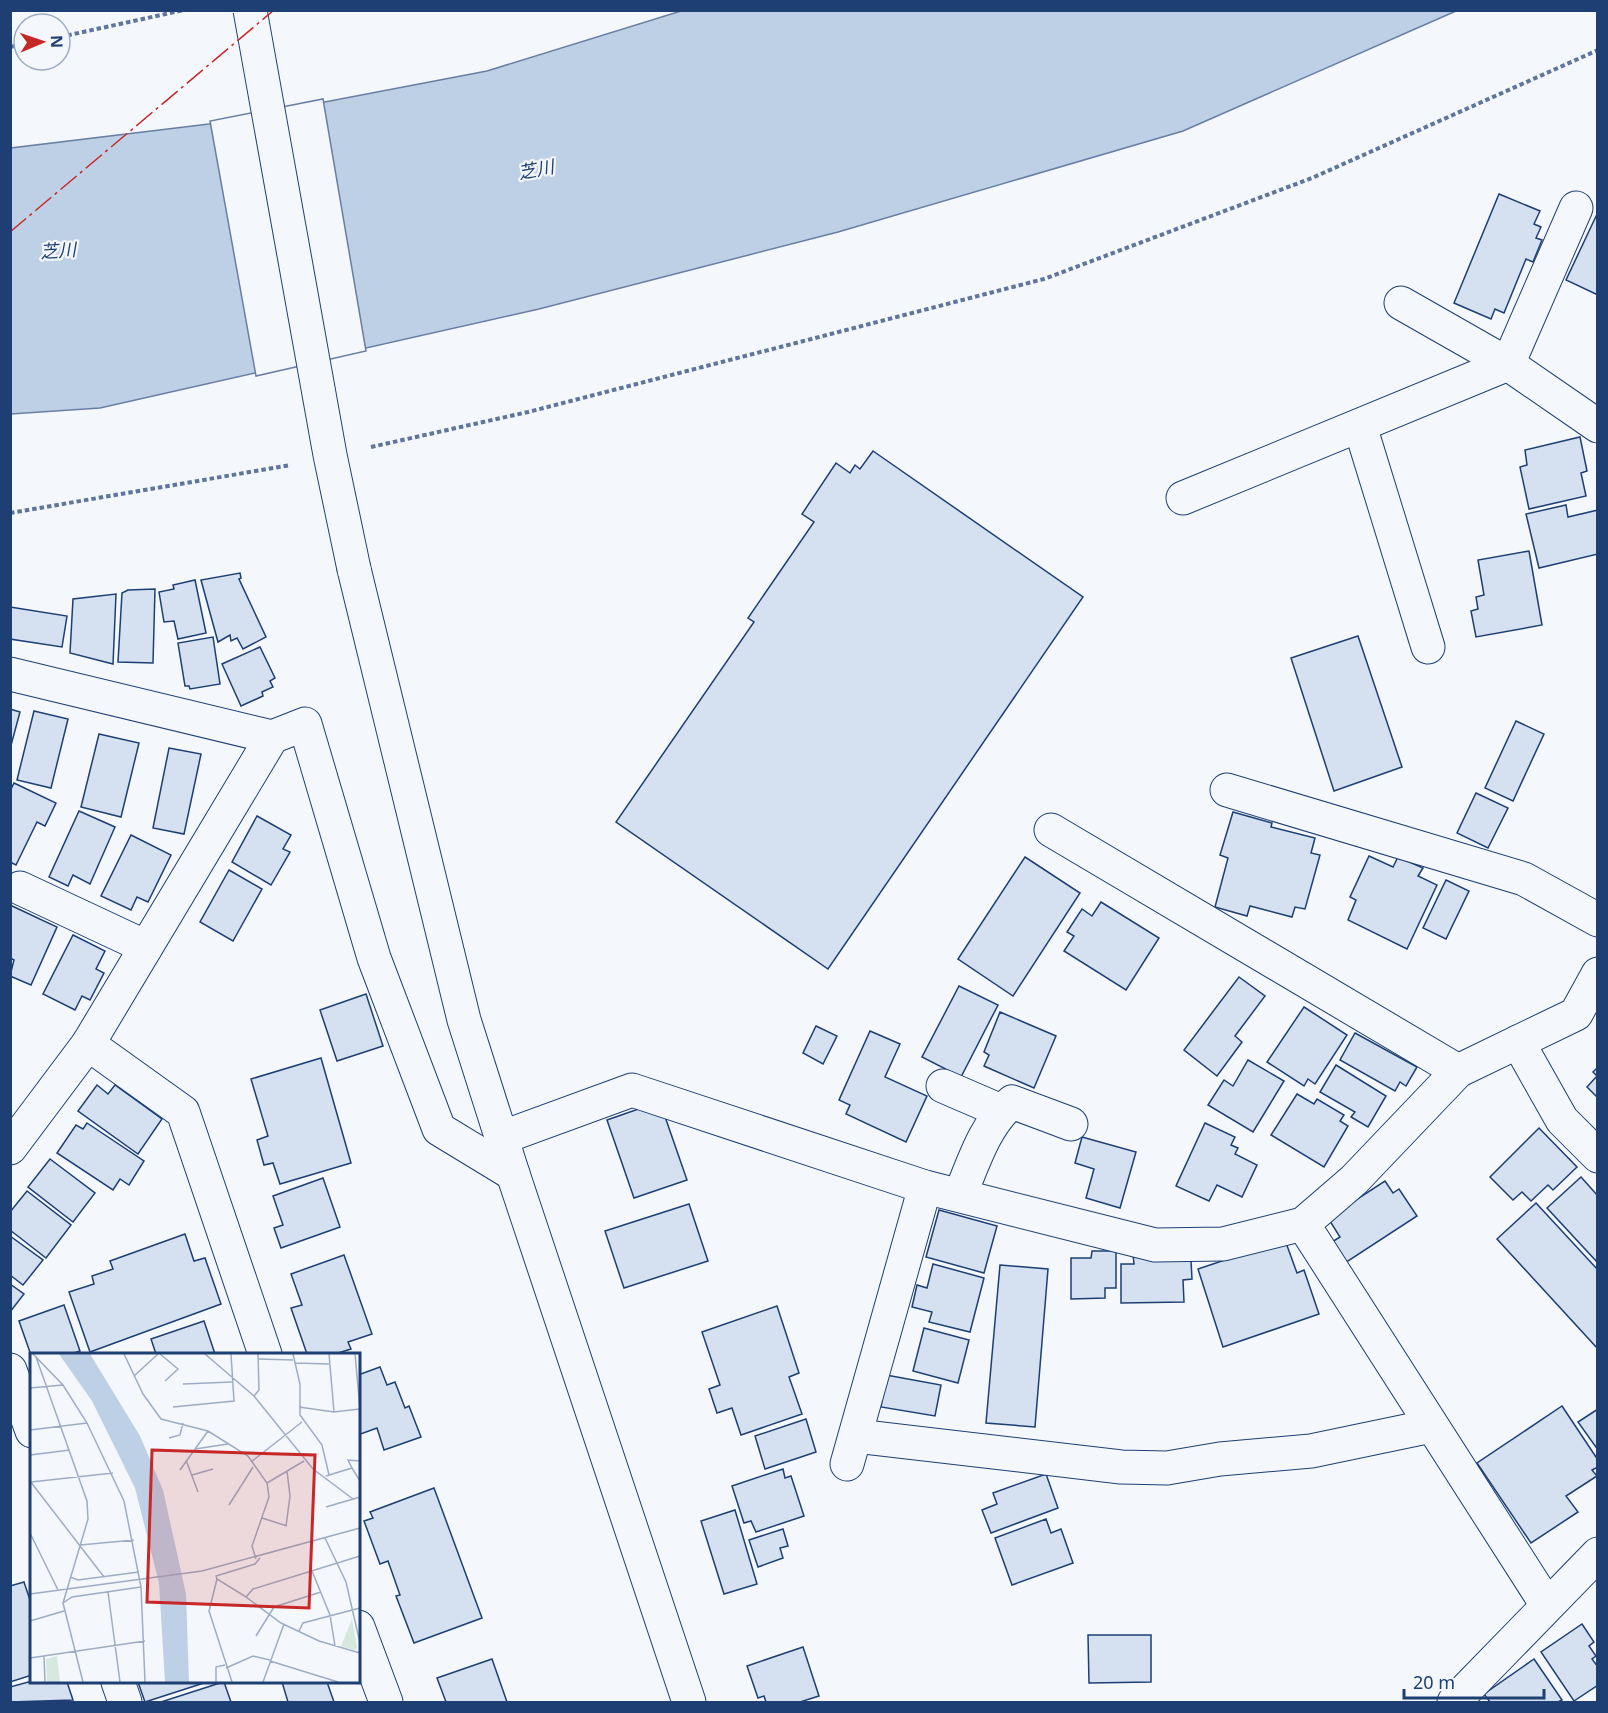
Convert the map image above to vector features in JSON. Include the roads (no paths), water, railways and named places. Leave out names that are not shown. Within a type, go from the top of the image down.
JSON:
[{"type":"street","points":[[250,10],[330,455],[354,569],[464,1020],[501,1138],[689,1702]]},
{"type":"street","points":[[1183,498],[1508,364],[1576,208]]},
{"type":"street","points":[[1401,303],[1508,364],[1598,426]]},
{"type":"street","points":[[1360,426],[1428,647]]},
{"type":"street","points":[[10,674],[272,737],[305,724],[374,958],[440,1129],[513,1174]]},
{"type":"street","points":[[10,1148],[88,1044],[272,737]]},
{"type":"street","points":[[1227,790],[1524,879],[1598,920]]},
{"type":"street","points":[[1051,830],[1458,1071]]},
{"type":"street","points":[[20,888],[146,947]]},
{"type":"street","points":[[501,1138],[632,1090],[925,1187],[1155,1245],[1223,1244],[1304,1224],[1354,1180],[1458,1071],[1576,1014],[1598,974]]},
{"type":"street","points":[[1518,1042],[1562,1120],[1598,1156]]},
{"type":"street","points":[[88,1044],[183,1112],[265,1353]]},
{"type":"street","points":[[943,1086],[1001,1111]]},
{"type":"street","points":[[960,1195],[980,1149],[1001,1111],[1012,1102],[1071,1124]]},
{"type":"street","points":[[925,1187],[852,1450],[1167,1468],[1220,1459],[1311,1451],[1431,1426]]},
{"type":"street","points":[[1304,1224],[1547,1605]]},
{"type":"street","points":[[10,1370],[30,1425]]},
{"type":"street","points":[[1454,1702],[1598,1554]]},
{"type":"street","points":[[360,1632],[386,1702]]},
{"type":"street","points":[[118,1683],[125,1702]]},
{"type":"water","name":"芝川","points":[[681,11],[1456,11],[1183,131],[838,232],[539,309],[100,408],[11,414],[11,148],[209,124],[487,71]]}]
